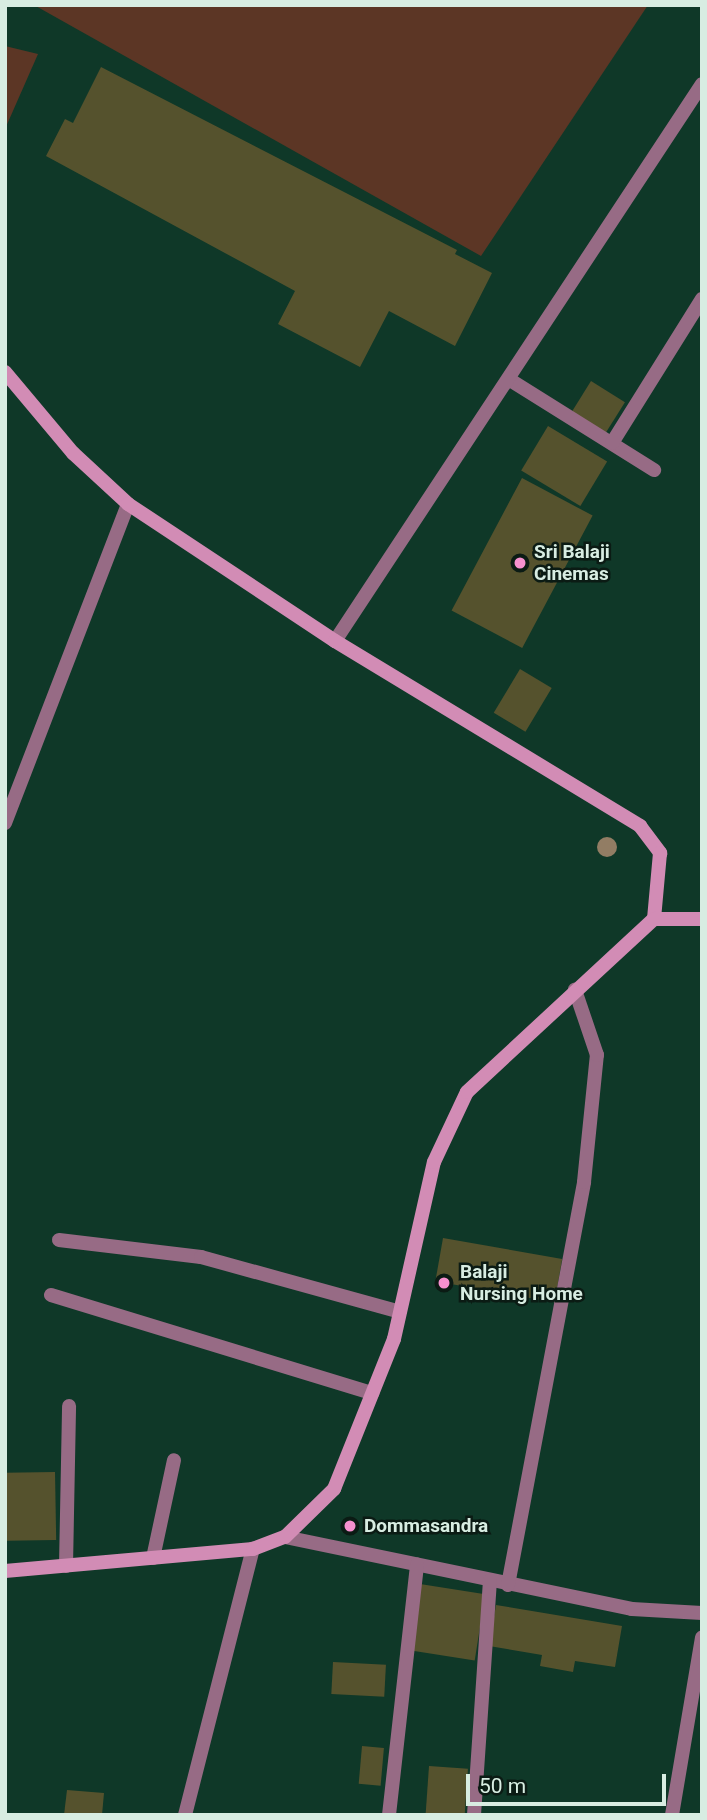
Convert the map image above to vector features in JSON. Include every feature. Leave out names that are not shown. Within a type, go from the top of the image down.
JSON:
[{"type":"street","points":[[335,641],[510,380],[702,84]]},
{"type":"street","points":[[612,443],[702,299]]},
{"type":"street","points":[[5,372],[73,453],[128,504],[335,641],[640,826],[660,853],[654,919]]},
{"type":"street","points":[[510,380],[654,470]]},
{"type":"street","points":[[5,823],[128,504]]},
{"type":"street","points":[[5,1571],[253,1549],[285,1537],[334,1489],[400,1312],[434,1162],[467,1092],[654,919],[702,919]]},
{"type":"street","points":[[508,1585],[584,1182],[597,1055],[575,990]]},
{"type":"street","points":[[59,1240],[201,1256],[400,1312]]},
{"type":"street","points":[[51,1295],[372,1393]]},
{"type":"street","points":[[66,1566],[69,1406]]},
{"type":"street","points":[[153,1558],[174,1460]]},
{"type":"street","points":[[285,1537],[632,1609],[702,1613]]},
{"type":"street","points":[[185,1815],[253,1549]]},
{"type":"street","points":[[389,1815],[417,1565]]},
{"type":"street","points":[[474,1815],[490,1581]]},
{"type":"street","points":[[672,1815],[702,1638]]},
{"type":"shaded area","points":[[34,5],[648,5],[481,256]]},
{"type":"shaded area","points":[[5,46],[38,54],[5,129]]},
{"type":"building","points":[[101,67],[457,250],[455,254],[492,273],[455,346],[389,311],[360,367],[278,324],[295,291],[46,156],[65,119],[73,123]]},
{"type":"building","points":[[591,381],[625,402],[605,434],[571,412]]},
{"type":"building","points":[[548,426],[607,462],[580,506],[521,471]]},
{"type":"building","name":"Sri Balaji Cinemas","points":[[522,478],[593,516],[522,648],[452,610]]},
{"type":"building","points":[[520,669],[552,688],[525,732],[494,713]]},
{"type":"building","points":[[443,1238],[562,1259],[555,1302],[435,1281]]},
{"type":"building","points":[[55,1472],[56,1540],[6,1541],[5,1473]]},
{"type":"building","points":[[420,1584],[485,1594],[475,1660],[410,1650]]},
{"type":"building","points":[[496,1605],[622,1626],[615,1667],[575,1661],[573,1672],[540,1666],[542,1655],[489,1646]]},
{"type":"building","points":[[333,1662],[386,1665],[384,1697],[331,1694]]},
{"type":"building","points":[[362,1746],[384,1748],[381,1786],[359,1784]]},
{"type":"building","points":[[429,1766],[468,1769],[465,1815],[426,1815]]},
{"type":"building","points":[[67,1790],[104,1793],[102,1815],[64,1815]]},
{"type":"place","name":"Sri Balaji Cinemas","points":[[520,563]]},
{"type":"place","name":"Balaji Nursing Home","points":[[444,1283]]},
{"type":"place","name":"Dommasandra","points":[[350,1526]]}]
